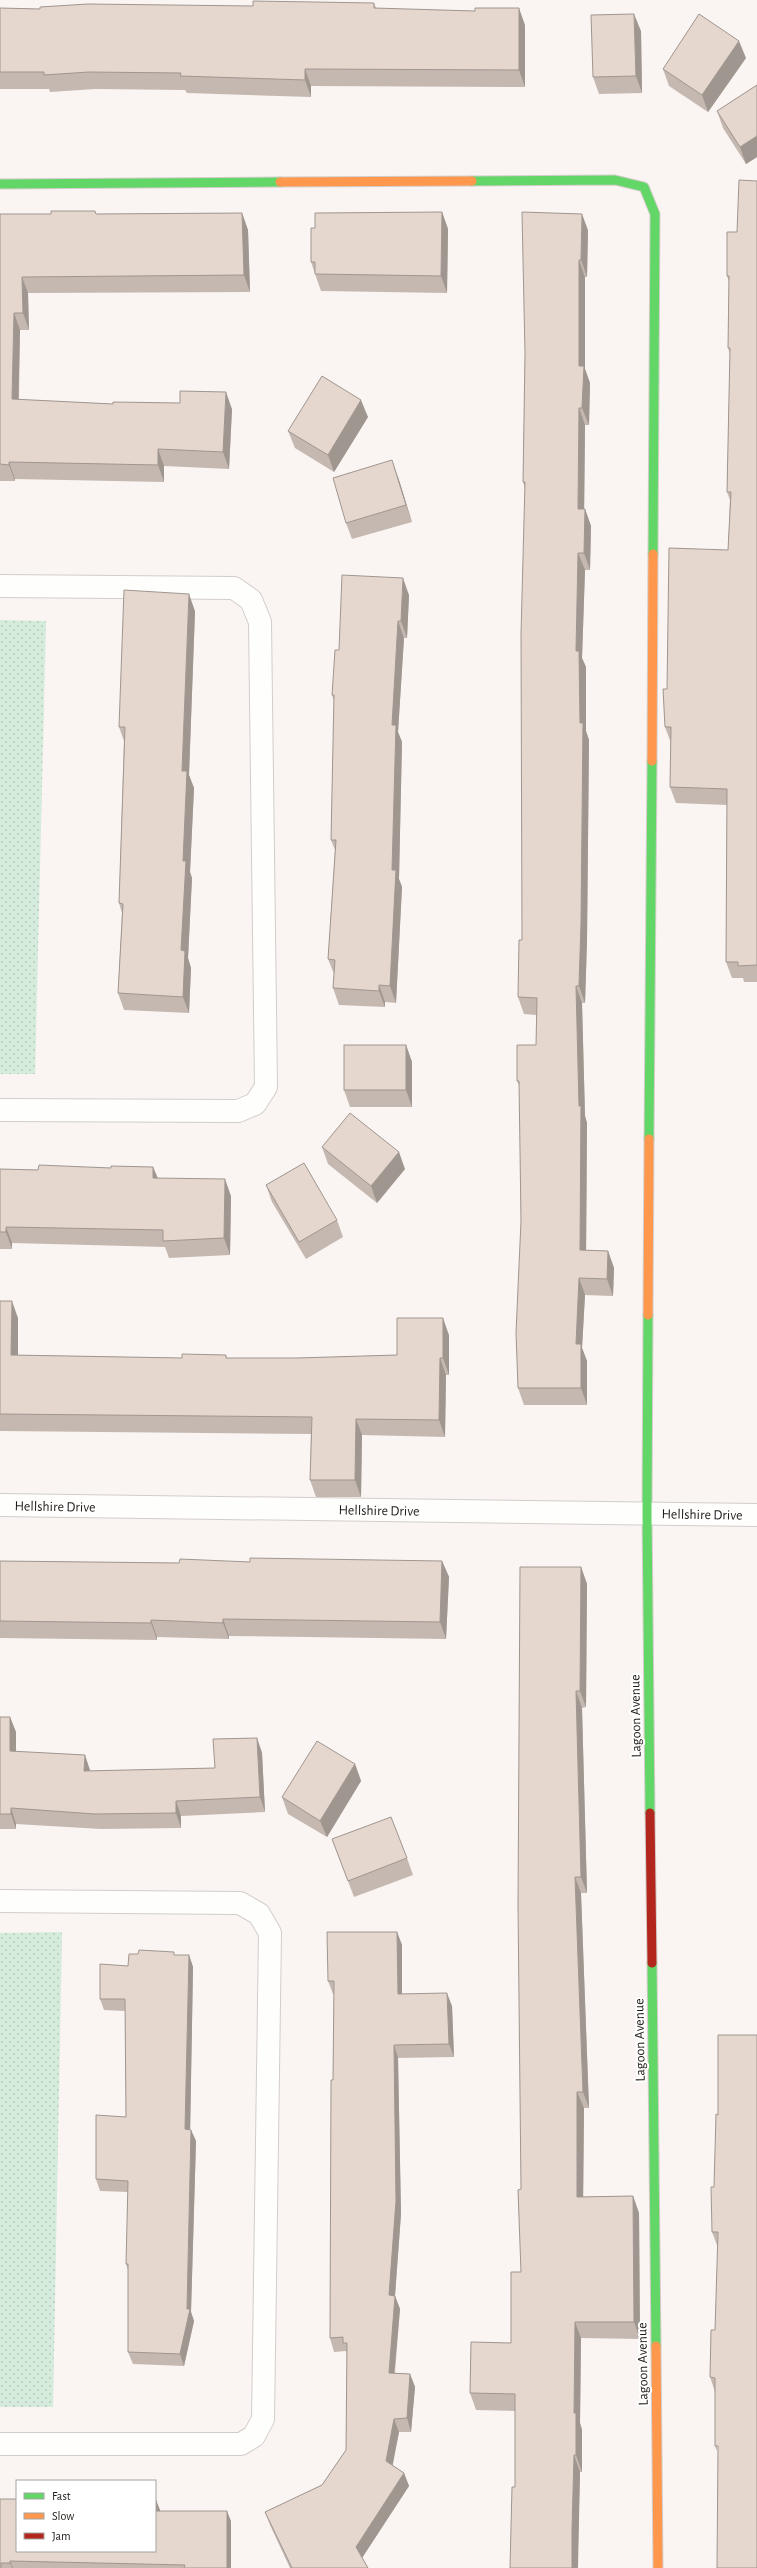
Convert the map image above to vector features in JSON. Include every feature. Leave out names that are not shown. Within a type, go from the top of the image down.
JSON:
[{"type":"street","name":"Lagoon Avenue","points":[[0,184],[615,180],[644,187],[655,214],[647,1513],[658,2568]]},
{"type":"street","points":[[0,586],[234,588],[251,600],[260,622],[266,1079],[266,1087],[255,1104],[238,1111],[0,1110]]},
{"type":"street","name":"Hellshire Drive","points":[[0,1505],[757,1515]]},
{"type":"street","points":[[0,1901],[240,1903],[259,1914],[270,1933],[263,2419],[254,2436],[240,2444],[0,2444]]},
{"type":"green space","points":[[0,620],[46,621],[35,1074],[0,1074]]},
{"type":"green space","points":[[62,1932],[53,2407],[0,2407],[0,1933]]},
{"type":"building","points":[[253,1],[374,3],[374,8],[475,11],[475,8],[519,8],[519,70],[305,69],[305,80],[180,76],[181,73],[89,72],[44,75],[44,72],[0,72],[0,8],[40,9],[40,7],[88,4],[253,6]]},
{"type":"building","points":[[634,14],[636,76],[593,77],[591,15]]},
{"type":"building","points":[[699,14],[739,41],[702,95],[663,69]]},
{"type":"building","points":[[757,85],[757,136],[740,147],[717,111]]},
{"type":"building","points":[[739,180],[757,181],[757,965],[738,966],[738,962],[726,962],[727,789],[670,787],[671,727],[665,727],[663,689],[667,689],[669,548],[728,550],[731,492],[727,492],[730,348],[728,348],[729,276],[727,276],[727,232],[737,232]]},
{"type":"building","points":[[51,211],[95,211],[96,214],[242,213],[244,275],[22,277],[23,313],[14,313],[12,399],[113,404],[113,402],[180,403],[180,391],[226,392],[223,452],[158,449],[158,465],[9,462],[9,465],[0,464],[0,214],[51,214]]},
{"type":"building","points":[[442,212],[441,276],[315,274],[315,262],[311,262],[311,228],[315,228],[315,213]]},
{"type":"building","points":[[522,212],[582,214],[581,260],[579,260],[579,366],[584,366],[582,408],[579,408],[578,509],[585,509],[584,553],[578,553],[576,651],[579,651],[580,723],[583,723],[581,924],[579,986],[576,986],[579,1106],[581,1106],[580,1250],[608,1251],[607,1279],[579,1278],[576,1344],[581,1344],[581,1388],[518,1388],[516,1333],[521,1221],[517,1045],[536,1045],[537,998],[518,997],[519,940],[522,940],[521,634],[525,482],[523,482],[525,354]]},
{"type":"building","points":[[322,376],[361,400],[328,455],[288,431]]},
{"type":"building","points":[[392,460],[406,505],[346,523],[333,478]]},
{"type":"building","points":[[342,575],[403,578],[401,621],[398,621],[392,725],[396,725],[392,870],[396,870],[390,986],[379,985],[379,991],[333,988],[335,960],[328,959],[336,840],[331,840],[334,695],[332,695],[335,650],[339,650]]},
{"type":"building","points":[[124,590],[189,594],[182,771],[187,771],[183,861],[186,861],[181,950],[185,951],[183,997],[118,993],[123,904],[119,903],[125,727],[119,727]]},
{"type":"building","points":[[344,1045],[406,1045],[406,1090],[344,1090]]},
{"type":"building","points":[[350,1113],[399,1152],[371,1186],[322,1147]]},
{"type":"building","points":[[304,1163],[337,1220],[299,1242],[266,1185]]},
{"type":"building","points":[[39,1165],[111,1168],[111,1166],[153,1167],[153,1178],[225,1179],[224,1238],[163,1241],[163,1230],[6,1227],[6,1232],[0,1232],[0,1169],[38,1170]]},
{"type":"building","points":[[0,1301],[12,1301],[11,1355],[182,1358],[182,1354],[226,1355],[226,1358],[297,1358],[397,1355],[397,1318],[443,1318],[443,1358],[440,1358],[439,1420],[356,1419],[355,1480],[310,1480],[312,1417],[0,1414]]},
{"type":"building","points":[[250,1558],[442,1561],[440,1622],[223,1619],[223,1623],[151,1620],[151,1623],[0,1621],[0,1561],[179,1563],[180,1559],[250,1562]]},
{"type":"building","points":[[520,1567],[581,1567],[580,1691],[576,1691],[581,1877],[575,1877],[583,2092],[577,2092],[577,2197],[633,2196],[634,2322],[575,2322],[574,2413],[576,2413],[576,2455],[574,2455],[572,2568],[510,2568],[512,2487],[515,2487],[515,2394],[470,2393],[471,2342],[511,2343],[511,2272],[521,2272],[518,2190],[521,2189],[518,1905]]},
{"type":"building","points":[[0,1717],[10,1717],[10,1751],[85,1755],[84,1771],[215,1768],[213,1739],[257,1738],[260,1797],[176,1801],[176,1813],[95,1814],[11,1808],[11,1814],[0,1814]]},
{"type":"building","points":[[317,1741],[355,1764],[320,1821],[282,1797]]},
{"type":"building","points":[[391,1817],[407,1858],[348,1881],[332,1839]]},
{"type":"building","points":[[327,1932],[397,1932],[398,1994],[447,1993],[449,2044],[394,2045],[396,2201],[389,2295],[395,2296],[389,2373],[410,2374],[407,2418],[394,2419],[386,2461],[404,2473],[356,2547],[368,2568],[292,2568],[265,2512],[322,2485],[346,2450],[347,2343],[343,2343],[343,2337],[330,2338],[331,2080],[333,2080],[334,1981],[328,1981]]},
{"type":"building","points":[[139,1950],[174,1952],[174,1955],[189,1955],[185,2129],[191,2130],[187,2309],[190,2309],[180,2354],[128,2352],[128,2264],[126,2264],[128,2181],[96,2179],[96,2115],[126,2117],[125,1999],[100,1999],[100,1964],[128,1966],[129,1954],[138,1954]]},
{"type":"building","points":[[718,2035],[757,2035],[757,2568],[717,2568],[718,2446],[715,2446],[715,2378],[710,2377],[711,2330],[715,2330],[718,2232],[712,2232],[711,2187],[714,2187],[716,2114],[718,2115]]},
{"type":"building","points":[[0,2499],[16,2499],[16,2552],[156,2552],[156,2511],[227,2511],[227,2568],[184,2568],[185,2565],[10,2561],[10,2563],[1,2563],[0,2568]]},
{"type":"traffic: fast","points":[[472,181],[615,180],[644,187],[655,214],[653,554]]},
{"type":"traffic: fast","points":[[0,184],[280,182]]},
{"type":"traffic: fast","points":[[649,1139],[652,761]]},
{"type":"traffic: fast","points":[[648,1315],[647,1513],[650,1813]]},
{"type":"traffic: fast","points":[[652,1963],[656,2346]]},
{"type":"traffic: slow","points":[[280,182],[472,181]]},
{"type":"traffic: slow","points":[[652,761],[653,554]]},
{"type":"traffic: slow","points":[[648,1315],[649,1139]]},
{"type":"traffic: slow","points":[[656,2346],[658,2568]]},
{"type":"traffic: jam","points":[[650,1813],[652,1963]]}]
